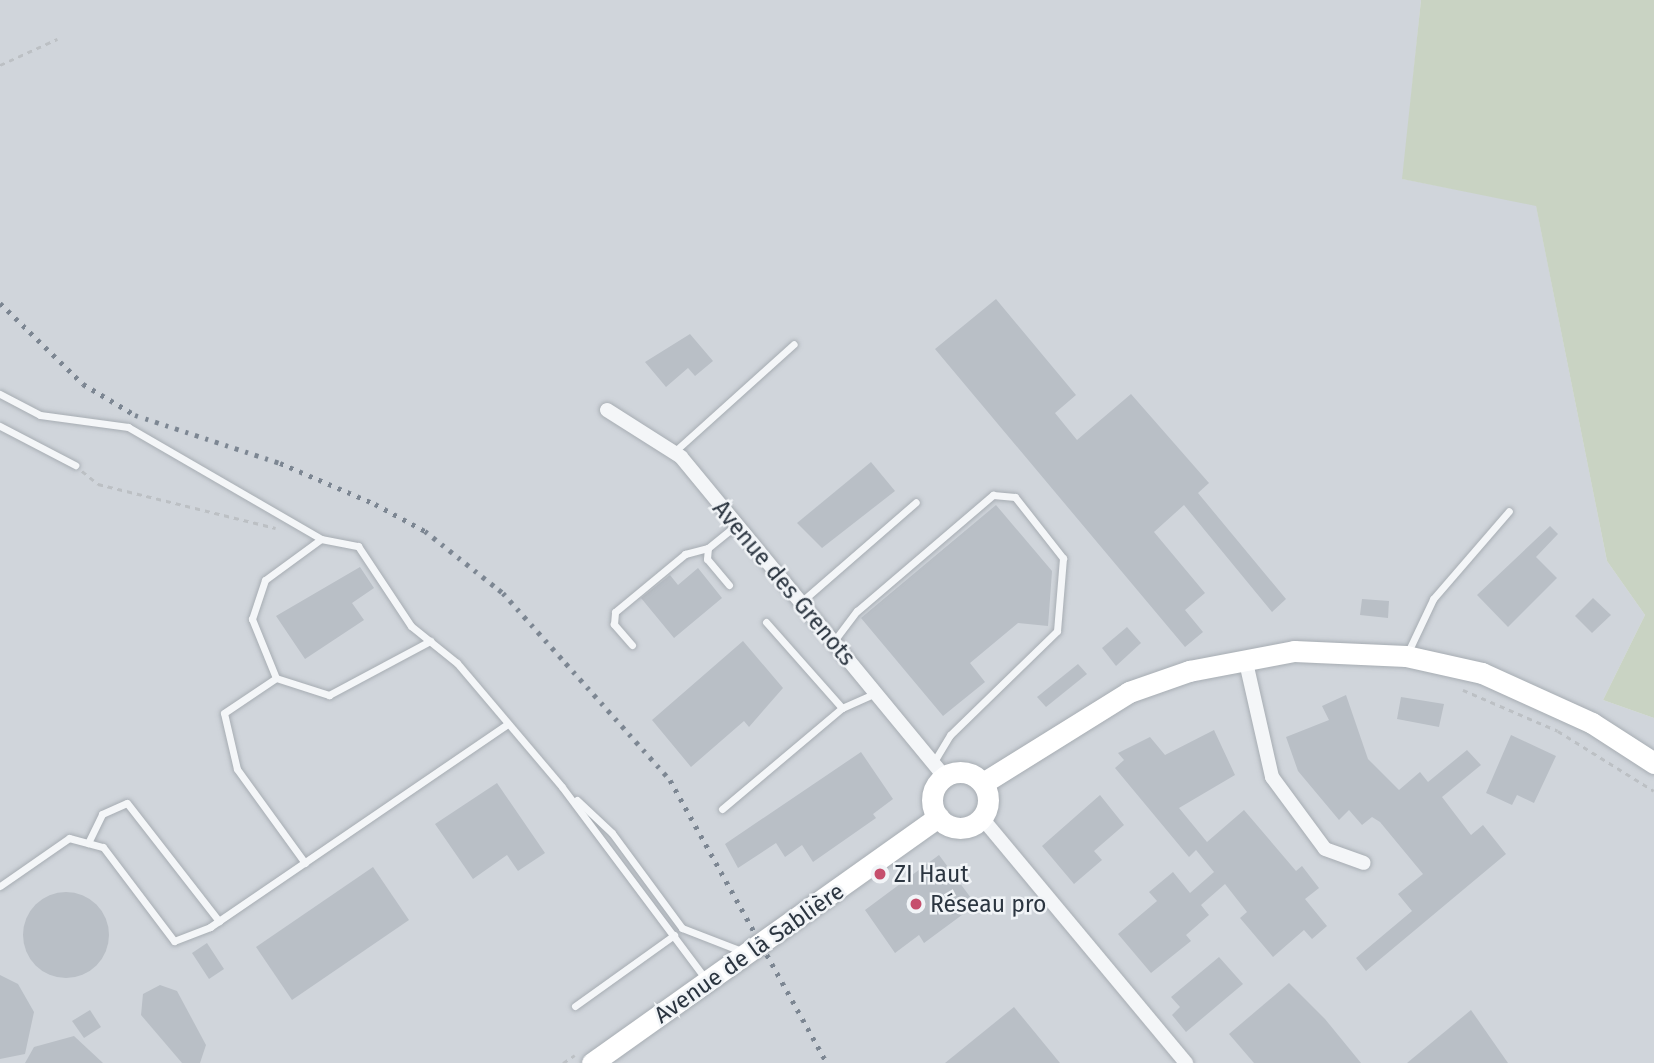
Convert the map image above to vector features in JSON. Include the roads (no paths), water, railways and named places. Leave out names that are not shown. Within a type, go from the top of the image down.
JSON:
[{"type":"main road","points":[[983,783],[1129,692],[1245,658],[1305,651],[1406,656],[1529,690],[1654,763]]},
{"type":"main road","points":[[939,770],[961,771],[983,783],[989,798],[982,818],[957,828],[938,817],[932,794],[939,770]]},
{"type":"main road","name":"Avenue de la Sablière","points":[[592,1063],[938,817]]},
{"type":"street","name":"Avenue des Grenots","points":[[607,410],[674,452],[939,770]]},
{"type":"street","points":[[1245,658],[1272,777],[1325,849],[1364,863]]},
{"type":"street","points":[[982,818],[1186,1063]]},
{"type":"lane","points":[[674,452],[794,344]]},
{"type":"lane","points":[[0,394],[40,415],[128,427],[321,539],[358,546],[411,625],[457,663],[506,725],[562,787],[611,833],[682,928],[748,954]]},
{"type":"lane","points":[[0,426],[75,465]]},
{"type":"lane","points":[[833,642],[857,611],[993,495],[1015,497],[1063,558],[1057,631],[950,735],[939,770]]},
{"type":"lane","points":[[800,603],[916,502]]},
{"type":"lane","points":[[1406,656],[1433,599],[1508,511]]},
{"type":"lane","points":[[632,645],[614,624],[615,612],[685,554],[708,548],[736,525]]},
{"type":"lane","points":[[276,678],[252,619],[265,580],[321,539]]},
{"type":"lane","points":[[708,548],[707,559],[729,585]]},
{"type":"lane","points":[[766,622],[842,708]]},
{"type":"lane","points":[[276,678],[329,695],[430,641]]},
{"type":"lane","points":[[276,678],[223,713],[237,769],[305,863]]},
{"type":"lane","points":[[722,809],[842,708],[875,693]]},
{"type":"lane","points":[[0,886],[69,838],[103,847],[174,941],[219,921],[506,725]]},
{"type":"lane","points":[[562,787],[708,982]]},
{"type":"lane","points":[[88,843],[102,814],[127,803],[219,921]]},
{"type":"lane","points":[[575,1006],[674,935]]},
{"type":"railway","points":[[0,303],[83,384],[135,415],[280,463],[375,504],[425,531],[503,593],[670,780],[827,1063]]},
{"type":"place","name":"ZI Haut","points":[[880,874]]},
{"type":"place","name":"Réseau pro","points":[[916,904]]}]
